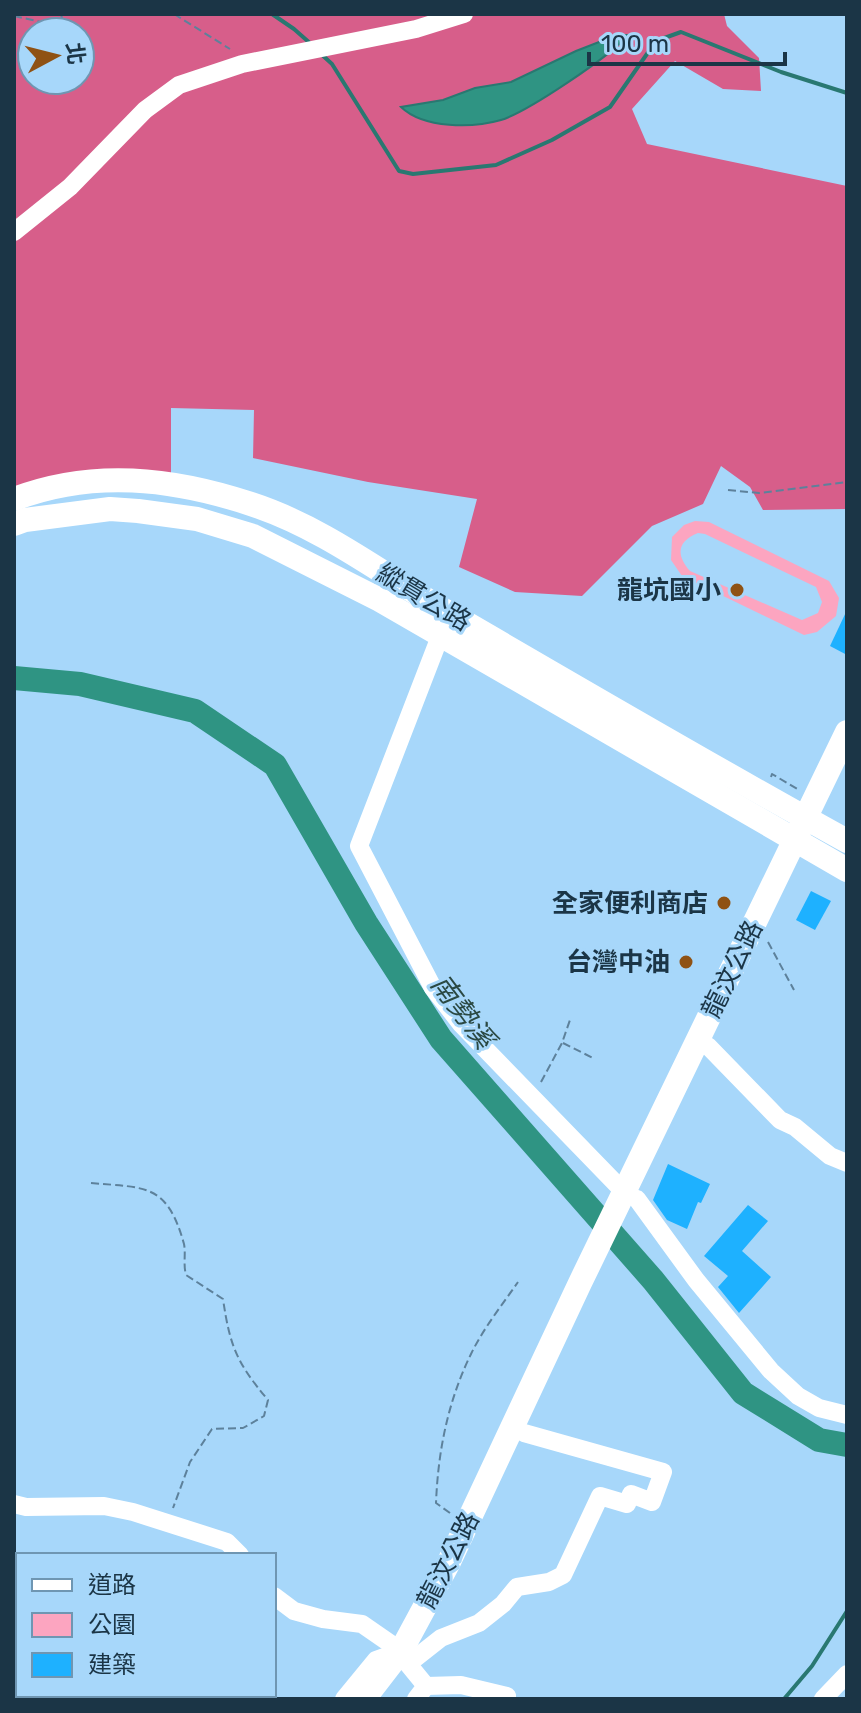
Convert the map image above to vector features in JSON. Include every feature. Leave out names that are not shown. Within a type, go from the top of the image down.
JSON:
[{"type":"main road","name":"縱貫公路","points":[[14,499],[76,482],[114,479],[174,484],[253,504],[316,531],[445,624],[806,832],[847,870]]},
{"type":"main road","name":"縱貫公路","points":[[14,524],[110,509],[167,513],[222,525],[286,551],[380,600],[445,624]]},
{"type":"main road","name":"龍汶公路","points":[[382,1699],[455,1577],[518,1431],[806,832],[847,732]]},
{"type":"main road","name":"龍汶公路","points":[[806,832],[847,765]]},
{"type":"main road","name":"縱貫公路","points":[[806,832],[847,841]]},
{"type":"main road","name":"龍汶公路","points":[[627,1203],[708,1046],[722,1002]]},
{"type":"main road","name":"龍汶公路","points":[[364,1699],[405,1657],[467,1525],[518,1431]]},
{"type":"street","points":[[14,232],[70,187],[145,110],[179,85],[250,63],[416,29],[464,14]]},
{"type":"street","points":[[445,624],[359,846],[433,988],[461,1024],[533,1097],[696,1280],[771,1371],[808,1402],[847,1415]]},
{"type":"street","points":[[708,1046],[780,1120],[795,1127],[830,1156],[847,1163]]},
{"type":"street","points":[[344,1699],[376,1660],[405,1657],[479,1623],[503,1604],[517,1587],[549,1582],[563,1575],[600,1496],[627,1504],[631,1494],[652,1502],[663,1472],[518,1431]]},
{"type":"street","points":[[14,1504],[26,1507],[104,1506],[227,1542],[238,1553]]},
{"type":"street","points":[[276,1598],[294,1611],[323,1619],[362,1624],[405,1657],[421,1693],[461,1685],[507,1696]]},
{"type":"street","points":[[823,1699],[847,1674]]},
{"type":"path","points":[[14,16],[64,27],[61,14]]},
{"type":"path","points":[[174,14],[250,63]]},
{"type":"path","points":[[728,490],[759,493],[847,482]]},
{"type":"path","points":[[751,950],[767,941],[794,990]]},
{"type":"path","points":[[533,1097],[562,1043],[571,1017]]},
{"type":"path","points":[[562,1043],[593,1058]]},
{"type":"path","points":[[91,1183],[141,1188],[158,1194],[171,1211],[185,1248],[183,1263],[186,1275],[223,1299],[231,1342],[243,1371],[268,1400],[264,1416],[243,1428],[212,1429],[190,1462],[167,1522]]},
{"type":"path","points":[[467,1525],[436,1503],[437,1470],[446,1419],[471,1354],[518,1282]]},
{"type":"green space","points":[[695,521],[709,522],[829,581],[839,598],[836,616],[817,632],[804,635],[682,576],[671,560],[672,537],[684,525]],"holes":[[[705,534],[816,587],[822,602],[818,613],[802,620],[690,571],[682,559],[683,544],[691,536]]]},
{"type":"shaded area","points":[[14,14],[724,14],[727,26],[759,58],[761,91],[723,89],[675,61],[632,109],[647,144],[847,186],[847,509],[763,510],[750,487],[721,466],[703,504],[652,526],[582,596],[515,592],[459,567],[477,499],[368,482],[253,458],[254,410],[171,408],[171,483],[14,502]]},
{"type":"shaded area","points":[[617,35],[628,35],[568,82],[501,120],[449,125],[422,119],[401,107],[443,100],[475,88],[511,82]]},
{"type":"building","points":[[847,610],[847,655],[830,646]]},
{"type":"building","points":[[811,891],[831,901],[815,930],[796,920]]},
{"type":"building","points":[[668,1164],[710,1184],[701,1203],[698,1202],[687,1229],[667,1220],[653,1200]]},
{"type":"building","points":[[748,1205],[768,1221],[742,1251],[771,1277],[739,1313],[718,1287],[728,1276],[704,1256]]},
{"type":"waterway","points":[[272,14],[311,44]]},
{"type":"waterway","points":[[320,53],[332,64],[399,171],[413,174],[496,165],[552,140],[610,107],[656,41],[681,32],[781,72],[847,93]]},
{"type":"waterway","name":"南勢溪","points":[[14,678],[80,684],[195,711],[275,765],[366,923],[441,1039],[653,1280],[743,1393],[819,1440],[847,1445]]},
{"type":"waterway","points":[[784,1699],[812,1666],[847,1611]]},
{"type":"place","name":"龍坑國小","points":[[737,590]]},
{"type":"place","name":"全家便利商店","points":[[724,903]]},
{"type":"place","name":"台灣中油","points":[[686,962]]}]
